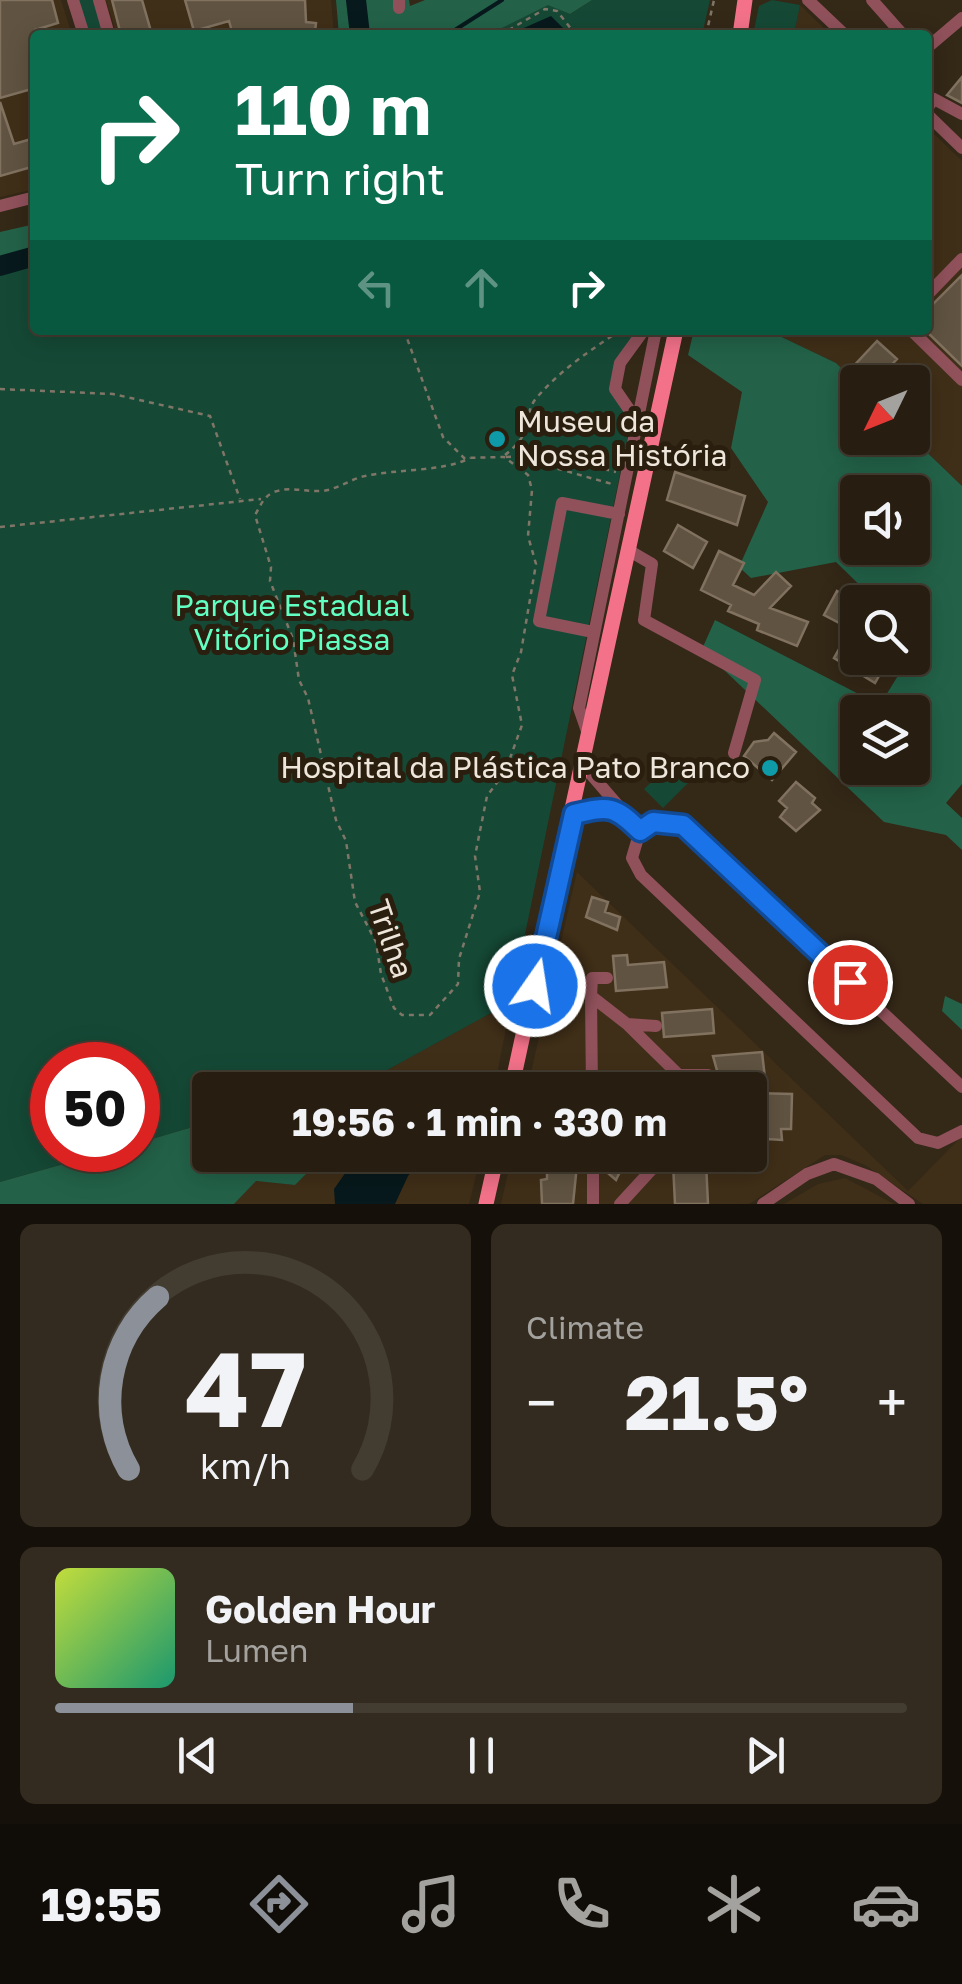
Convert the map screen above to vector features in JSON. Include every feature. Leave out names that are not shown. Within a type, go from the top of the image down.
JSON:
[{"type":"main road","points":[[745,8],[762,0]]},
{"type":"main road","points":[[516,1072],[675,335]]},
{"type":"main road","points":[[486,1204],[493,1172]]},
{"type":"street","points":[[73,0],[82,30]]},
{"type":"street","points":[[99,0],[108,30]]},
{"type":"street","points":[[808,0],[829,30]]},
{"type":"street","points":[[872,0],[899,30]]},
{"type":"street","points":[[932,44],[962,18]]},
{"type":"street","points":[[932,102],[942,101],[962,114]]},
{"type":"street","points":[[932,118],[962,148]]},
{"type":"street","points":[[0,206],[30,198]]},
{"type":"street","points":[[932,290],[962,258]]},
{"type":"street","points":[[637,421],[615,388],[620,363],[640,335]]},
{"type":"street","points":[[588,734],[578,708],[655,335]]},
{"type":"street","points":[[916,335],[962,380]]},
{"type":"street","points":[[594,632],[538,621],[562,502],[618,514]]},
{"type":"street","points":[[628,550],[652,564],[644,620],[755,680],[734,753]]},
{"type":"street","points":[[583,766],[640,831]]},
{"type":"street","points":[[574,814],[618,810]]},
{"type":"street","points":[[962,1087],[683,825],[653,822],[640,831],[632,858],[640,874],[904,1125],[918,1138],[938,1143],[962,1131]]},
{"type":"street","points":[[592,1072],[592,978],[606,978]]},
{"type":"street","points":[[592,996],[679,1072]]},
{"type":"street","points":[[627,1024],[656,1026]]},
{"type":"street","points":[[763,1204],[806,1174],[834,1164],[876,1179],[909,1204]]},
{"type":"street","points":[[592,1172],[593,1204]]},
{"type":"street","points":[[620,1204],[649,1172]]},
{"type":"path","points":[[707,30],[714,0]]},
{"type":"path","points":[[509,30],[545,9],[557,11],[572,30]]},
{"type":"path","points":[[406,335],[443,437],[464,458],[548,454],[626,481]]},
{"type":"path","points":[[504,457],[527,436],[539,394],[590,348],[612,335]]},
{"type":"path","points":[[0,389],[113,394],[210,416],[240,499]]},
{"type":"path","points":[[548,454],[548,466],[626,481]]},
{"type":"path","name":"Trilha","points":[[263,499],[255,517],[263,530],[270,581],[293,638],[299,680],[308,698],[315,741],[346,842],[355,902],[376,942],[394,1008],[402,1015],[427,1018],[458,984],[460,959],[480,892],[475,856],[487,796],[506,772],[522,725],[512,675],[521,652],[536,564],[527,526],[532,490],[524,471],[504,457]]},
{"type":"path","points":[[0,527],[263,499],[281,490],[330,490],[364,476],[410,472],[434,464],[456,466],[470,458]]},
{"type":"shaded area","points":[[0,0],[61,0],[70,30],[30,30],[30,190],[0,197]]},
{"type":"shaded area","points":[[106,0],[331,0],[334,30],[115,30]]},
{"type":"shaded area","points":[[800,5],[826,30],[795,30]]},
{"type":"shaded area","points":[[551,16],[565,30],[519,30]]},
{"type":"shaded area","points":[[932,132],[962,161],[962,486],[930,455],[930,365],[840,367],[777,335],[932,335]]},
{"type":"shaded area","points":[[577,872],[908,1191],[962,1136],[962,1204],[923,1204],[865,1165],[841,1155],[825,1155],[749,1204],[501,1204],[508,1172],[767,1172],[767,1072],[531,1072]]},
{"type":"shaded area","points":[[511,1002],[497,1072],[384,1072]]},
{"type":"shaded area","points":[[308,1172],[477,1172],[469,1204],[234,1204],[256,1181],[295,1185]]},
{"type":"shaded area","points":[[346,1172],[411,1172],[395,1204],[335,1204],[334,1189]]},
{"type":"shaded area","points":[[845,1178],[894,1204],[784,1204],[818,1184]]},
{"type":"green space","points":[[77,0],[95,0],[104,30],[86,30]]},
{"type":"green space","points":[[336,0],[409,0],[410,6],[425,0],[592,0],[570,14],[548,5],[498,30],[339,30]]},
{"type":"green space","points":[[592,0],[710,0],[703,30],[498,30],[549,4],[570,14]]},
{"type":"green space","points":[[772,0],[800,5],[795,30],[754,30],[759,6]]},
{"type":"green space","points":[[30,225],[30,257],[0,266],[0,232]]},
{"type":"green space","name":"Parque Estadual Vitório Piassa","points":[[30,257],[30,335],[635,335],[619,392],[633,411],[511,1002],[384,1072],[192,1072],[192,1127],[160,1137],[160,1042],[30,1042],[30,1172],[35,1172],[0,1182],[0,266]]},
{"type":"green space","points":[[693,335],[777,335],[836,363],[840,367],[840,455],[930,455],[962,486],[962,784],[946,803],[962,818],[962,850],[946,835],[884,822],[845,785],[930,785],[930,695],[886,695],[898,675],[930,675],[930,585],[860,585],[836,562],[751,578],[739,567],[768,502],[731,448],[742,392],[688,355]]},
{"type":"green space","points":[[715,620],[861,695],[840,695],[840,780],[702,649]]},
{"type":"green space","points":[[674,761],[692,779],[663,808],[644,789]]},
{"type":"green space","points":[[945,996],[962,1004],[962,1030],[942,1011]]},
{"type":"green space","points":[[192,1127],[192,1172],[308,1172],[295,1185],[256,1181],[234,1204],[0,1204],[0,1182],[35,1172],[160,1172],[160,1137]]},
{"type":"building","points":[[0,0],[52,0],[58,23],[30,30],[30,89],[0,98]]},
{"type":"building","points":[[112,0],[142,0],[151,30],[120,30]]},
{"type":"building","points":[[185,0],[305,0],[306,22],[316,23],[315,30],[232,30],[229,21],[194,30]]},
{"type":"building","points":[[962,77],[962,103],[947,95]]},
{"type":"building","points":[[0,102],[14,144],[30,139],[30,167],[0,176]]},
{"type":"building","points":[[962,275],[962,366],[930,335],[932,305]]},
{"type":"building","points":[[877,341],[897,359],[891,365],[855,365]]},
{"type":"building","points":[[675,472],[745,496],[737,525],[667,500]]},
{"type":"building","points":[[678,525],[707,542],[693,568],[664,551]]},
{"type":"building","points":[[719,551],[744,563],[733,585],[754,595],[776,572],[791,586],[770,608],[808,622],[797,646],[757,630],[759,624],[728,611],[731,605],[701,590]]},
{"type":"building","points":[[837,591],[840,592],[840,623],[824,615]]},
{"type":"building","points":[[862,675],[879,675],[875,683]]},
{"type":"building","name":"Hospital da Plástica Pato Branco","points":[[774,733],[796,752],[772,780],[744,756],[754,742],[768,740]]},
{"type":"building","points":[[796,782],[815,798],[812,803],[820,810],[796,831],[780,817],[787,808],[779,801]]},
{"type":"building","points":[[592,897],[608,902],[605,912],[620,917],[617,930],[586,917]]},
{"type":"building","points":[[627,955],[628,965],[664,962],[667,987],[616,991],[613,956]]},
{"type":"building","points":[[712,1009],[714,1033],[664,1037],[662,1013]]},
{"type":"building","points":[[762,1052],[764,1072],[717,1072],[713,1056]]},
{"type":"building","points":[[767,1093],[792,1094],[791,1129],[781,1129],[782,1140],[767,1139]]},
{"type":"building","points":[[547,1172],[576,1172],[573,1204],[542,1204],[541,1180],[547,1179]]},
{"type":"building","points":[[673,1172],[706,1172],[708,1204],[675,1204]]},
{"type":"waterway","points":[[356,0],[359,30]]},
{"type":"waterway","points":[[455,30],[502,0]]},
{"type":"waterway","points":[[0,266],[30,257]]},
{"type":"place","name":"Museu da Nossa História","points":[[497,439]]},
{"type":"place","name":"Hospital da Plástica Pato Branco","points":[[770,768]]},
{"type":"route","points":[[535,986],[574,814],[597,808],[618,810],[640,831],[653,822],[683,825],[850,982]]}]
